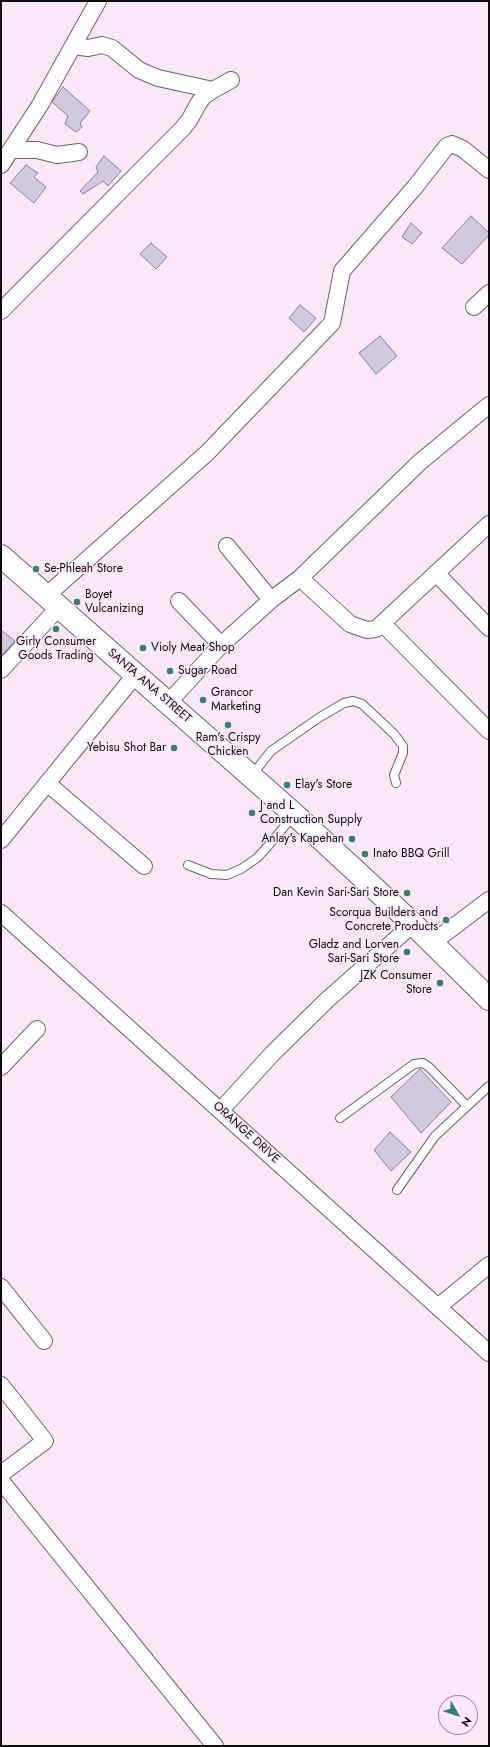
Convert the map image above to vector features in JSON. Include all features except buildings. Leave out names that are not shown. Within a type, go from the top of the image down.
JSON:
[{"type":"main road","name":"SANTA ANA STREET","points":[[1,556],[294,814],[413,924],[489,999]]},
{"type":"street","points":[[1,165],[12,150],[74,46],[98,1]]},
{"type":"street","points":[[74,46],[88,48],[102,45],[112,48],[139,70],[158,78],[213,90]]},
{"type":"street","points":[[1,311],[183,128],[195,113],[198,104],[213,90],[231,80]]},
{"type":"street","points":[[1,670],[53,601],[207,453],[332,323],[342,271],[415,187],[447,146],[452,144],[463,149],[489,170]]},
{"type":"street","points":[[12,150],[37,150],[57,154],[79,152]]},
{"type":"street","points":[[474,306],[489,293]]},
{"type":"street","points":[[168,702],[222,645],[270,600],[300,578],[420,462],[489,405]]},
{"type":"street","points":[[300,578],[350,624],[367,630],[376,629],[489,524]]},
{"type":"street","points":[[227,546],[270,600]]},
{"type":"street","points":[[436,573],[489,628]]},
{"type":"street","points":[[179,601],[222,645]]},
{"type":"street","points":[[383,624],[489,731]]},
{"type":"street","points":[[1,840],[136,674]]},
{"type":"street","points":[[47,783],[144,866]]},
{"type":"street","points":[[432,943],[489,900]]},
{"type":"street","name":"ORANGE DRIVE","points":[[1,913],[489,1353]]},
{"type":"street","points":[[221,1110],[277,1048],[327,1000],[413,924]]},
{"type":"street","points":[[1,1066],[37,1029]]},
{"type":"street","points":[[438,1307],[489,1265]]},
{"type":"street","points":[[1,1287],[44,1341]]},
{"type":"street","points":[[1,1385],[45,1441],[1,1474]]},
{"type":"street","points":[[1,1481],[215,1746]]},
{"type":"lane","points":[[251,777],[271,751],[320,717],[344,703],[353,701],[362,704],[394,734],[403,746],[403,753],[394,774],[396,783]]},
{"type":"lane","points":[[188,865],[211,874],[227,875],[241,870],[257,858],[294,814]]},
{"type":"lane","points":[[340,1118],[414,1064],[423,1063],[429,1066],[467,1106]]},
{"type":"lane","points":[[397,1190],[435,1136],[489,1086]]},
{"type":"place","name":"Se-Phleah Store","points":[[36,569]]},
{"type":"place","name":"Boyet Vulcanizing","points":[[77,602]]},
{"type":"place","name":"Girly Consumer Goods Trading","points":[[56,629]]},
{"type":"place","name":"Violy Meat Shop","points":[[143,648]]},
{"type":"place","name":"Sugar Road","points":[[170,671]]},
{"type":"place","name":"Grancor Marketing","points":[[203,700]]},
{"type":"place","name":"Ram's Crispy Chicken","points":[[228,725]]},
{"type":"place","name":"Yebisu Shot Bar","points":[[174,748]]},
{"type":"place","name":"Elay's Store","points":[[287,785]]},
{"type":"place","name":"J and L Construction Supply","points":[[252,813]]},
{"type":"place","name":"Anlay's Kapehan","points":[[352,839]]},
{"type":"place","name":"Inato BBQ Grill","points":[[365,854]]},
{"type":"place","name":"Dan Kevin Sari-Sari Store","points":[[407,893]]},
{"type":"place","name":"Scorqua Builders and Concrete Products","points":[[446,920]]},
{"type":"place","name":"Gladz and Lorven Sari-Sari Store","points":[[407,952]]},
{"type":"place","name":"JZK Consumer Store","points":[[440,983]]}]
